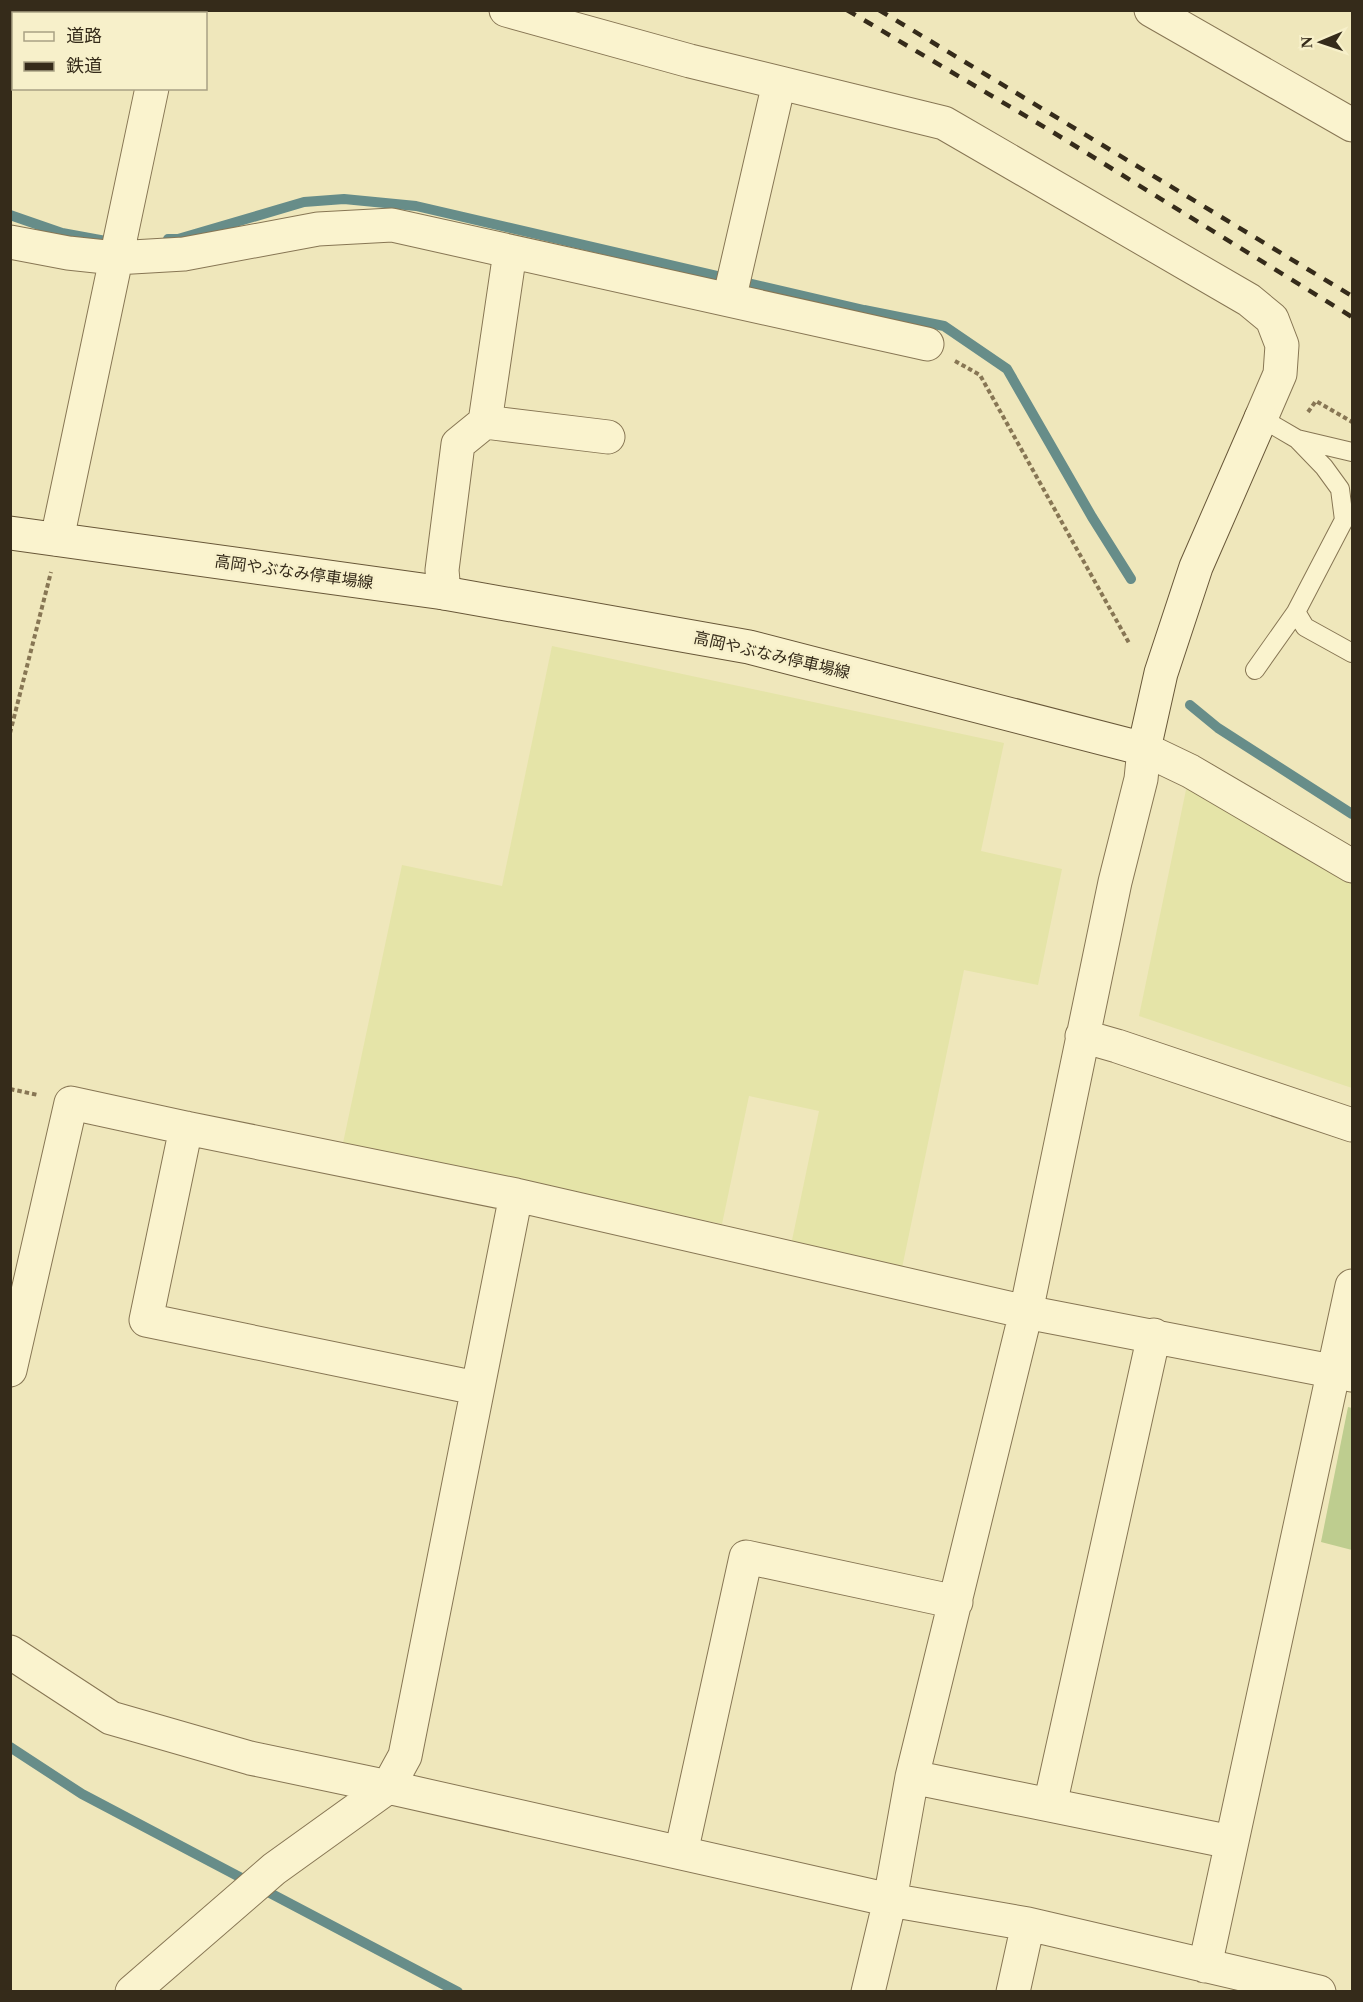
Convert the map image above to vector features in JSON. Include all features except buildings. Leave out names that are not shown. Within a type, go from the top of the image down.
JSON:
[{"type":"street","points":[[507,10],[690,61],[944,123],[1249,300],[1272,319],[1282,345],[1280,374],[1196,567],[1161,673],[1144,749],[1141,779],[1115,882],[1026,1312],[912,1777],[890,1900],[868,1992]]},
{"type":"street","points":[[1151,10],[1353,125]]},
{"type":"street","points":[[729,300],[779,83]]},
{"type":"street","points":[[57,539],[152,90]]},
{"type":"street","points":[[10,242],[68,253],[115,258],[184,254],[318,229],[392,225],[927,344]]},
{"type":"street","points":[[444,593],[442,570],[458,444],[485,422],[510,252]]},
{"type":"street","points":[[485,422],[608,437]]},
{"type":"street","name":"高岡やぶなみ停車場線","points":[[10,533],[444,593],[749,647],[1144,749],[1190,771],[1353,866]]},
{"type":"street","points":[[1082,1036],[1353,1125]]},
{"type":"street","points":[[10,1370],[71,1103],[516,1195],[1026,1312],[1344,1373]]},
{"type":"street","points":[[186,1128],[146,1320],[476,1388]]},
{"type":"street","points":[[132,1992],[274,1869],[388,1787],[405,1756],[516,1195]]},
{"type":"street","points":[[1205,1966],[1231,1842],[1344,1373],[1353,1286]]},
{"type":"street","points":[[1050,1805],[1154,1335]]},
{"type":"street","points":[[681,1853],[746,1557],[956,1602]]},
{"type":"street","points":[[10,1652],[111,1718],[250,1758],[890,1900],[1028,1924],[1319,1992]]},
{"type":"street","points":[[912,1777],[1231,1842]]},
{"type":"street","points":[[1013,1992],[1028,1924]]},
{"type":"lane","points":[[1255,670],[1296,612],[1344,520],[1340,489],[1324,467],[1297,439],[1261,418]]},
{"type":"lane","points":[[1297,439],[1353,452]]},
{"type":"lane","points":[[1296,612],[1305,627],[1353,654]]},
{"type":"path","points":[[927,344],[980,375],[1129,643]]},
{"type":"path","points":[[1308,412],[1316,401],[1353,422]]},
{"type":"path","points":[[10,733],[54,560],[57,539]]},
{"type":"shaded area","points":[[552,646],[1004,743],[981,851],[1062,869],[1038,985],[964,970],[902,1268],[791,1245],[819,1111],[749,1096],[722,1224],[343,1143],[402,865],[502,886]]},
{"type":"shaded area","points":[[1187,785],[1352,881],[1352,1088],[1139,1016]]},
{"type":"green space","points":[[1348,1407],[1352,1408],[1352,1550],[1321,1542]]},
{"type":"waterway","points":[[168,239],[178,239],[304,202],[344,199],[416,206],[864,310],[944,326],[1007,369],[1092,517],[1131,579]]},
{"type":"waterway","points":[[10,215],[62,233],[111,242]]},
{"type":"waterway","points":[[1190,705],[1218,728],[1352,814]]},
{"type":"waterway","points":[[10,1747],[82,1794],[458,1992]]},
{"type":"railway","points":[[847,10],[1051,131],[1352,317]]},
{"type":"railway","points":[[879,10],[1352,296]]}]
